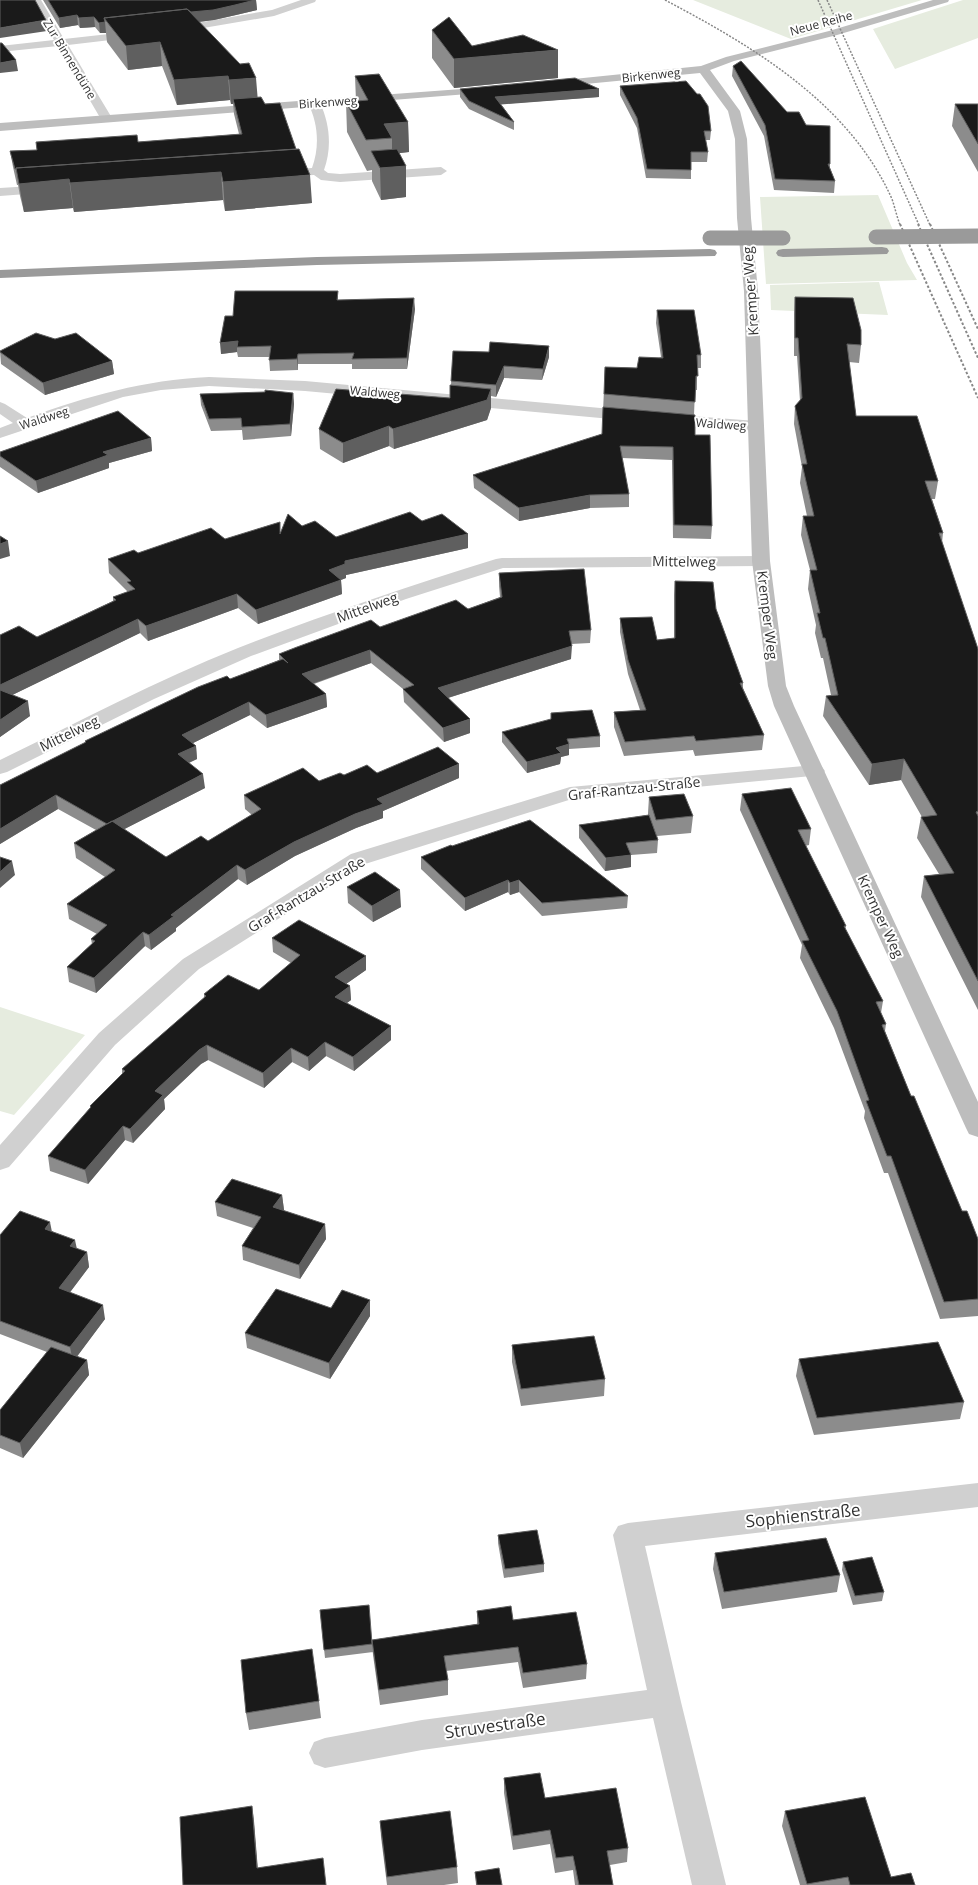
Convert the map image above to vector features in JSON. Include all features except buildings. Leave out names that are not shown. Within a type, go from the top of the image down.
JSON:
[{"type":"highway","points":[[861,237],[978,236]]},
{"type":"highway","points":[[694,238],[799,238]]},
{"type":"highway","points":[[0,274],[317,261],[710,253],[897,251]]},
{"type":"street","name":"Zur Binnendüne","points":[[36,0],[59,42],[106,118]]},
{"type":"street","points":[[165,31],[274,14],[311,0]]},
{"type":"street","name":"Neue Reihe","points":[[703,69],[730,59],[828,34],[944,0]]},
{"type":"street","points":[[0,49],[150,33]]},
{"type":"street","name":"Birkenweg","points":[[544,85],[703,69]]},
{"type":"street","name":"Kremper Weg","points":[[703,69],[734,111],[741,140],[744,218],[751,291],[761,561],[777,686],[784,706],[978,1128]]},
{"type":"street","name":"Birkenweg","points":[[0,127],[498,89]]},
{"type":"street","points":[[314,103],[320,112],[322,129],[322,155],[317,171]]},
{"type":"street","points":[[269,174],[317,171],[325,177],[340,178],[441,171]]},
{"type":"street","points":[[0,192],[64,188]]},
{"type":"street","name":"Waldweg","points":[[0,432],[117,394],[159,385],[200,381],[239,380],[458,398],[681,421],[756,426]]},
{"type":"street","points":[[0,407],[25,424]]},
{"type":"street","name":"Mittelweg","points":[[0,768],[147,695],[244,652],[400,595],[502,563],[761,561]]},
{"type":"street","name":"Graf-Rantzau-Straße","points":[[0,1161],[8,1139],[107,1039],[190,964],[358,859],[570,793],[815,771]]},
{"type":"street","name":"Sophienstraße","points":[[665,1702],[628,1535],[978,1495]]},
{"type":"street","points":[[665,1702],[709,1885]]},
{"type":"street","name":"Struvestraße","points":[[325,1753],[422,1735],[665,1702]]},
{"type":"shaded area","points":[[693,0],[922,0],[791,39]]},
{"type":"shaded area","points":[[963,0],[978,0],[978,38],[895,69],[873,29]]},
{"type":"shaded area","points":[[878,195],[907,263],[917,280],[766,284],[760,197]]},
{"type":"shaded area","points":[[879,282],[888,315],[771,310],[770,285]]},
{"type":"shaded area","points":[[0,1007],[85,1035],[14,1115],[0,1111]]},
{"type":"railway","points":[[665,0],[732,37],[765,58],[796,81],[825,106],[851,134],[874,165],[892,199],[900,225]]},
{"type":"railway","points":[[818,0],[919,225]]},
{"type":"railway","points":[[827,0],[930,225]]},
{"type":"railway","points":[[900,224],[978,398]]},
{"type":"railway","points":[[918,224],[978,358]]},
{"type":"railway","points":[[930,224],[978,329]]}]
